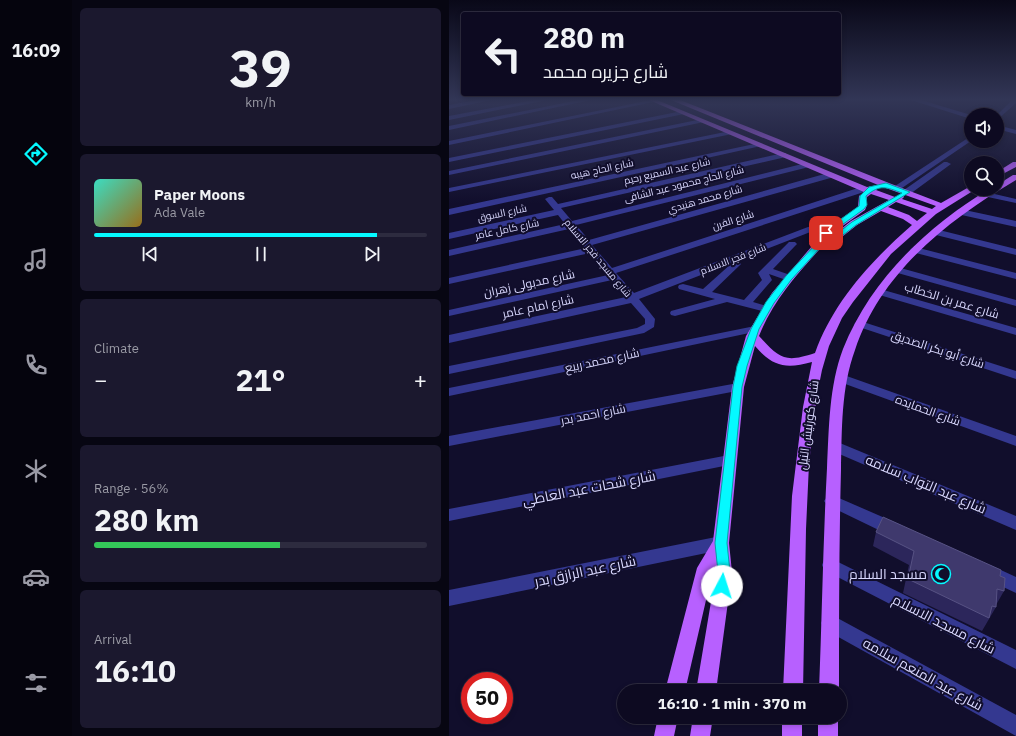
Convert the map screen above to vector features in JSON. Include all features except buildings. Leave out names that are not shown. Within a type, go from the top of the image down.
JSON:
[{"type":"main road","points":[[733,134],[806,165],[896,200],[938,209]]},
{"type":"main road","points":[[759,134],[907,192],[938,209]]},
{"type":"main road","points":[[1004,171],[1016,164]]},
{"type":"main road","points":[[1004,184],[1016,177]]},
{"type":"main road","points":[[817,246],[814,242],[862,208],[863,196],[867,189],[886,185]]},
{"type":"main road","points":[[707,684],[724,572],[721,543],[738,387],[742,366],[754,333],[766,309],[789,278],[817,246],[827,245],[844,230],[907,192]]},
{"type":"main road","name":"شارع كورنيش النيل","points":[[793,684],[800,481],[812,385],[827,336],[844,306],[869,274],[891,250],[938,209],[964,194]]},
{"type":"main road","points":[[829,684],[830,565],[835,446],[841,378],[849,349],[860,324],[880,292],[897,270],[915,250],[935,232],[983,196]]},
{"type":"main road","points":[[881,208],[906,217],[918,226]]},
{"type":"main road","points":[[754,333],[769,355],[779,361],[793,363],[821,355]]},
{"type":"main road","points":[[677,684],[705,568],[721,543]]},
{"type":"main road","points":[[663,736],[666,724]]},
{"type":"main road","points":[[700,736],[702,724]]},
{"type":"main road","points":[[792,724],[792,736]]},
{"type":"main road","points":[[828,724],[828,736]]},
{"type":"street","points":[[449,142],[487,134]]},
{"type":"street","points":[[449,160],[576,134]]},
{"type":"street","points":[[449,173],[627,134]]},
{"type":"street","points":[[449,190],[723,134]]},
{"type":"street","points":[[896,188],[964,143]]},
{"type":"street","name":"شارع الحاج هيبه","points":[[449,212],[759,145]]},
{"type":"street","points":[[907,192],[969,148]]},
{"type":"street","name":"شارع عبد السميع رحيم","points":[[554,206],[783,155]]},
{"type":"street","name":"شارع الحاج محمود عبد الشافى","points":[[569,225],[806,165]]},
{"type":"street","name":"شارع محمد هنيدي","points":[[449,281],[588,247],[831,175]]},
{"type":"street","name":"شارع الفرن","points":[[611,275],[867,189]]},
{"type":"street","points":[[995,196],[1016,201]]},
{"type":"street","name":"شارع مسجد فجر الاسلام","points":[[554,206],[647,317]]},
{"type":"street","name":"شارع السوق","points":[[449,236],[554,206]]},
{"type":"street","points":[[960,212],[1016,224]]},
{"type":"street","name":"شارع كامل عامر","points":[[449,253],[569,225]]},
{"type":"street","name":"شارع فجر الاسلام","points":[[632,299],[811,229],[836,226]]},
{"type":"street","points":[[935,232],[1016,252]]},
{"type":"street","points":[[746,304],[767,280],[763,274],[766,270],[792,244]]},
{"type":"street","points":[[915,250],[1016,276]]},
{"type":"street","points":[[705,293],[736,264]]},
{"type":"street","points":[[766,270],[789,278]]},
{"type":"street","points":[[897,270],[1016,303]]},
{"type":"street","name":"شارع مدبولى زهران","points":[[449,313],[611,275]]},
{"type":"street","points":[[683,287],[766,309]]},
{"type":"street","name":"شارع عمر بن الخطاب","points":[[880,292],[1016,332]]},
{"type":"street","points":[[675,313],[726,298]]},
{"type":"street","name":"شارع امام عامر","points":[[449,339],[632,299]]},
{"type":"street","name":"شارع محمد ربيع","points":[[449,370],[640,331],[650,325],[651,322],[647,317]]},
{"type":"street","name":"شارع أبو بكر الصديق","points":[[860,324],[1016,375]]},
{"type":"street","name":"شارع محمد ربيع","points":[[449,392],[754,333]]},
{"type":"street","name":"شارع الحمايده","points":[[841,378],[1016,441]]},
{"type":"street","name":"شارع احمد بدر","points":[[449,441],[738,387]]},
{"type":"street","name":"شارع عبد التواب سلامه","points":[[835,446],[1016,522]]},
{"type":"street","name":"شارع شحات عبد العاطي","points":[[449,516],[729,460]]},
{"type":"street","points":[[832,501],[910,537]]},
{"type":"street","name":"شارع عبد الرازق بدر","points":[[449,598],[721,543]]},
{"type":"street","name":"شارع مسجد الاسلام","points":[[830,565],[1016,660]]},
{"type":"street","points":[[974,566],[1016,585]]},
{"type":"street","name":"شارع عبد المنعم سلامه","points":[[830,623],[1016,726]]},
{"type":"place","name":"مسجد السلام","points":[[941,574]]},
{"type":"route","points":[[722,586],[724,572],[721,543],[738,387],[742,366],[755,329],[770,302],[817,246],[823,247],[827,245],[854,223],[896,200],[907,192],[886,185],[871,189],[863,196],[864,203],[862,208],[826,233]]}]
